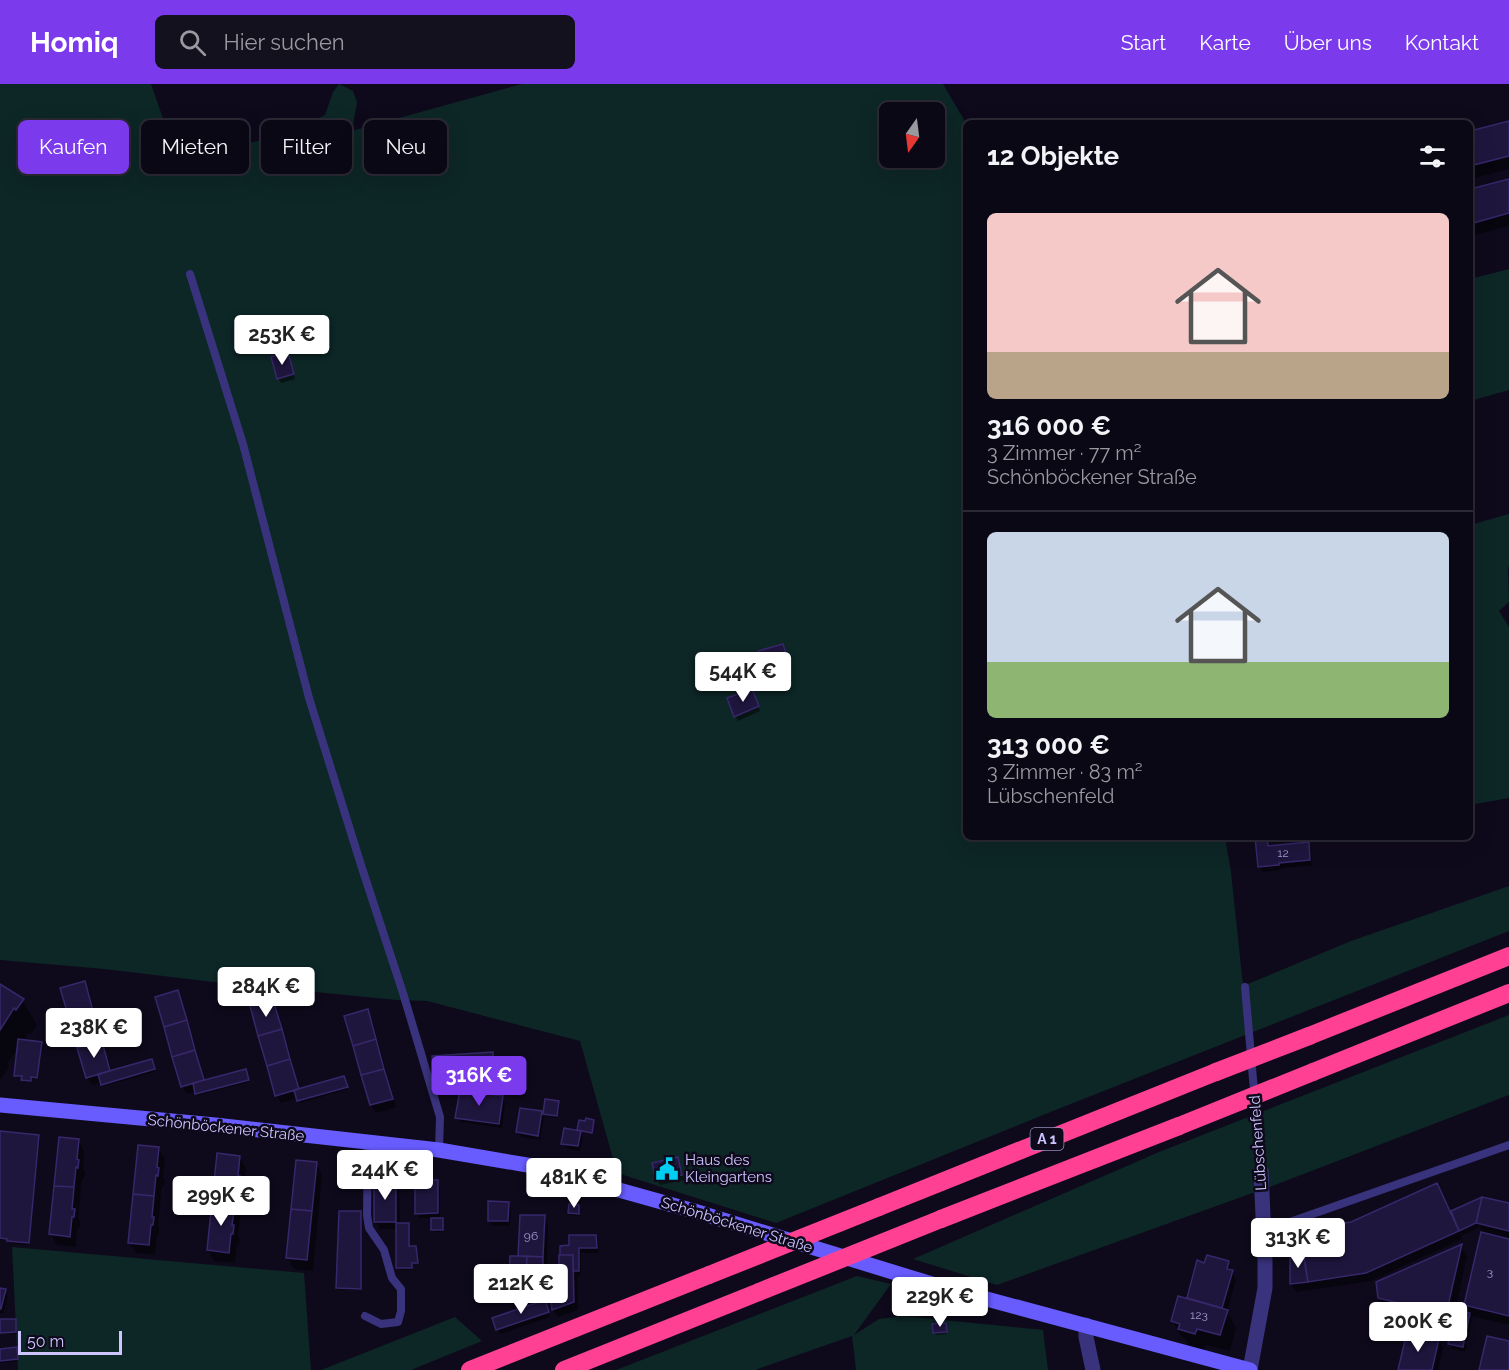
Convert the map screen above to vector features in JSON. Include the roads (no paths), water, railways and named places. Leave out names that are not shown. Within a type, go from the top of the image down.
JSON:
[{"type":"highway","name":"A 1","points":[[470,1370],[1509,956]]},
{"type":"highway","name":"A 1","points":[[564,1370],[1509,993]]},
{"type":"main road","name":"Schönböckener Straße","points":[[0,1106],[215,1125],[368,1142],[439,1150],[533,1166],[694,1211],[935,1285],[1250,1370]]},
{"type":"street","name":"Lübschenfeld","points":[[1250,1370],[1264,1288],[1261,1171]]},
{"type":"street","points":[[1086,1325],[1086,1337],[1093,1370]]},
{"type":"lane","points":[[190,274],[243,444],[309,698],[440,1117],[439,1150]]},
{"type":"lane","name":"Lübschenfeld","points":[[1245,987],[1261,1171]]},
{"type":"lane","points":[[365,1316],[381,1324],[398,1322],[401,1311],[401,1289],[392,1278],[384,1250],[369,1228],[367,1215],[368,1142]]},
{"type":"lane","points":[[1264,1231],[1509,1145]]},
{"type":"place","name":"Haus des Kleingartens","points":[[667,1169]]}]
